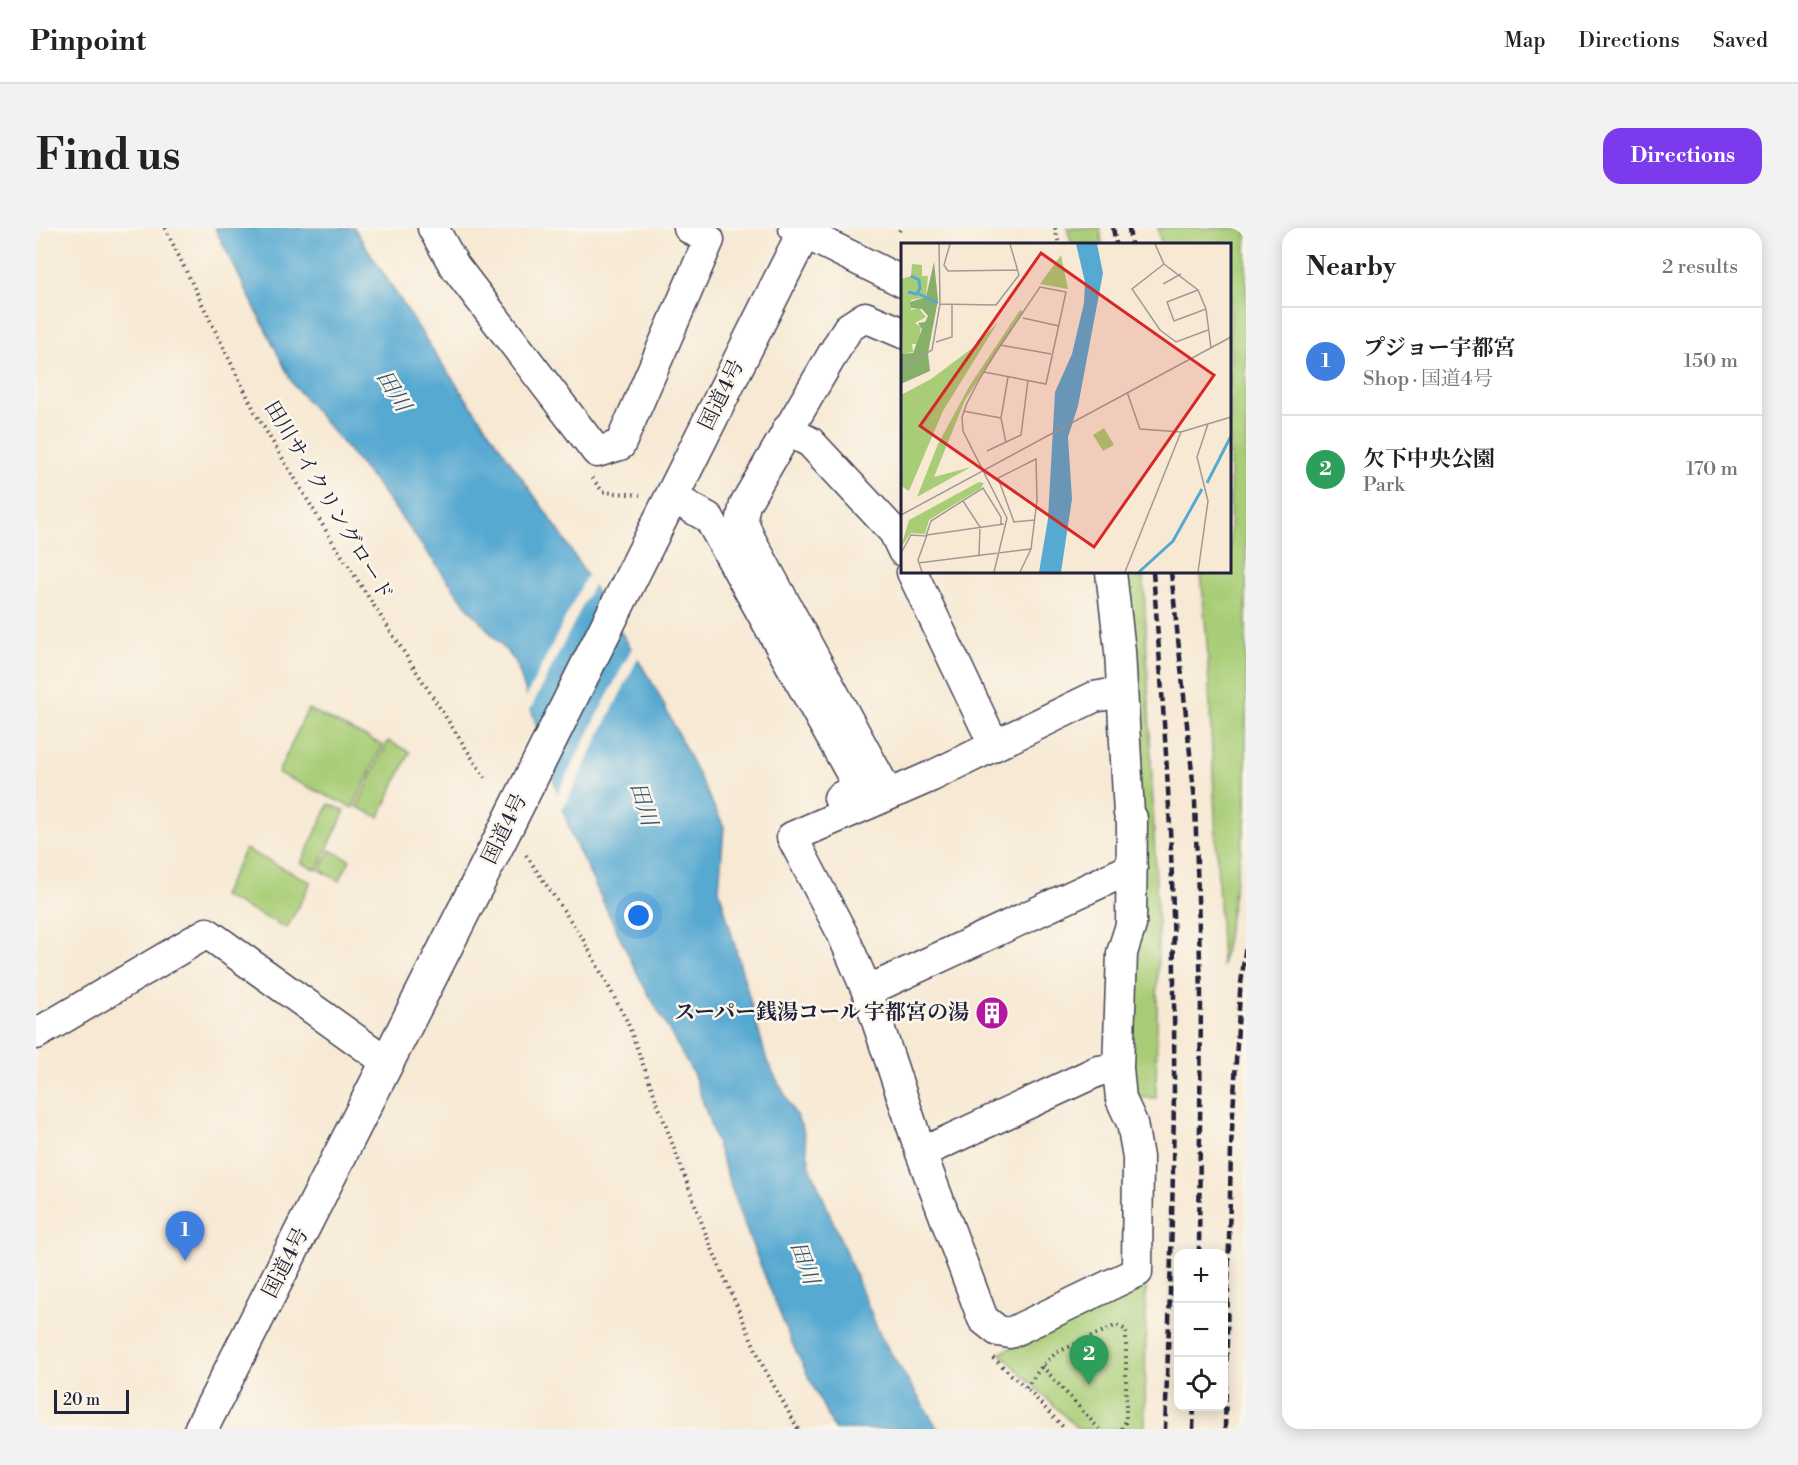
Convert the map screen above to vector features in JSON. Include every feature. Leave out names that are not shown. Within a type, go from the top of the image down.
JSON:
[{"type":"highway","name":"国道4号","points":[[201,1429],[632,578],[658,496],[801,230]]},
{"type":"street","points":[[433,228],[454,266],[597,452],[620,444],[709,240],[689,228]]},
{"type":"street","points":[[801,230],[901,281]]},
{"type":"street","points":[[839,798],[851,791],[855,780],[761,586],[742,518],[745,504],[848,328],[865,317],[901,332]]},
{"type":"street","points":[[787,430],[810,442],[900,537]]},
{"type":"street","points":[[658,496],[709,518],[761,586],[888,794]]},
{"type":"street","points":[[912,573],[994,745]]},
{"type":"street","points":[[1111,573],[1120,651],[1129,814],[1132,818],[1131,925],[1122,953],[1119,1068],[1121,1099],[1131,1124],[1138,1157],[1137,1272],[1010,1333],[999,1331],[983,1318],[921,1153],[867,991],[842,933],[792,837],[1094,697],[1122,692]]},
{"type":"street","points":[[867,991],[1132,868]]},
{"type":"street","points":[[36,1034],[207,933],[387,1062]]},
{"type":"street","points":[[921,1153],[1098,1071],[1119,1068]]},
{"type":"path","name":"田川サイクリングロード","points":[[165,228],[257,416],[331,539],[485,778]]},
{"type":"path","points":[[1055,228],[1059,243]]},
{"type":"path","points":[[603,492],[658,496]]},
{"type":"path","points":[[524,853],[583,939],[627,1021],[707,1237],[762,1364],[798,1429]]},
{"type":"path","points":[[1026,1388],[1042,1366],[1056,1353],[1117,1325],[1126,1330],[1126,1421],[1122,1429]]},
{"type":"path","points":[[1042,1366],[1099,1429]]},
{"type":"green space","points":[[1067,228],[1100,228],[1102,243],[1072,243]]},
{"type":"green space","points":[[1158,228],[1246,228],[1246,818],[1222,967],[1207,643],[1201,573],[1231,573],[1231,243],[1161,243]]},
{"type":"green space","points":[[1124,573],[1142,573],[1158,932],[1156,1098],[1132,1097]]},
{"type":"green space","points":[[308,709],[383,745],[353,808],[278,773]]},
{"type":"green space","points":[[388,741],[410,752],[379,817],[357,807]]},
{"type":"green space","points":[[329,804],[345,811],[317,870],[301,863]]},
{"type":"green space","points":[[245,849],[311,882],[287,928],[222,896]]},
{"type":"green space","points":[[330,850],[350,860],[339,881],[320,870]]},
{"type":"green space","points":[[1146,1283],[1145,1429],[1078,1429],[1000,1353]]},
{"type":"water","name":"田川","points":[[215,228],[354,228],[440,361],[559,531],[656,689],[724,827],[719,889],[767,1061],[803,1129],[810,1166],[881,1337],[938,1429],[834,1429],[791,1341],[740,1214],[694,1075],[640,979],[572,837],[516,662],[466,605],[379,487],[293,384]]},
{"type":"pier","points":[[588,573],[594,583],[529,712],[525,699]]},
{"type":"pier","points":[[633,646],[639,656],[561,812],[556,797]]},
{"type":"railway","points":[[1113,228],[1116,243]]},
{"type":"railway","points":[[1129,228],[1131,243]]},
{"type":"railway","points":[[1153,573],[1168,782],[1174,940],[1171,1266],[1165,1429]]},
{"type":"railway","points":[[1171,573],[1195,801],[1201,993],[1199,1249]]},
{"type":"railway","points":[[1225,1429],[1231,1148],[1240,992],[1246,944]]},
{"type":"railway","points":[[1193,1429],[1194,1411]]},
{"type":"place","name":"スーパー銭湯コール 宇都宮の湯","points":[[992,1013]]},
{"type":"place","name":"プジョー宇都宮","points":[[185,1261]]},
{"type":"place","name":"欠下中央公園","points":[[1089,1385]]}]
